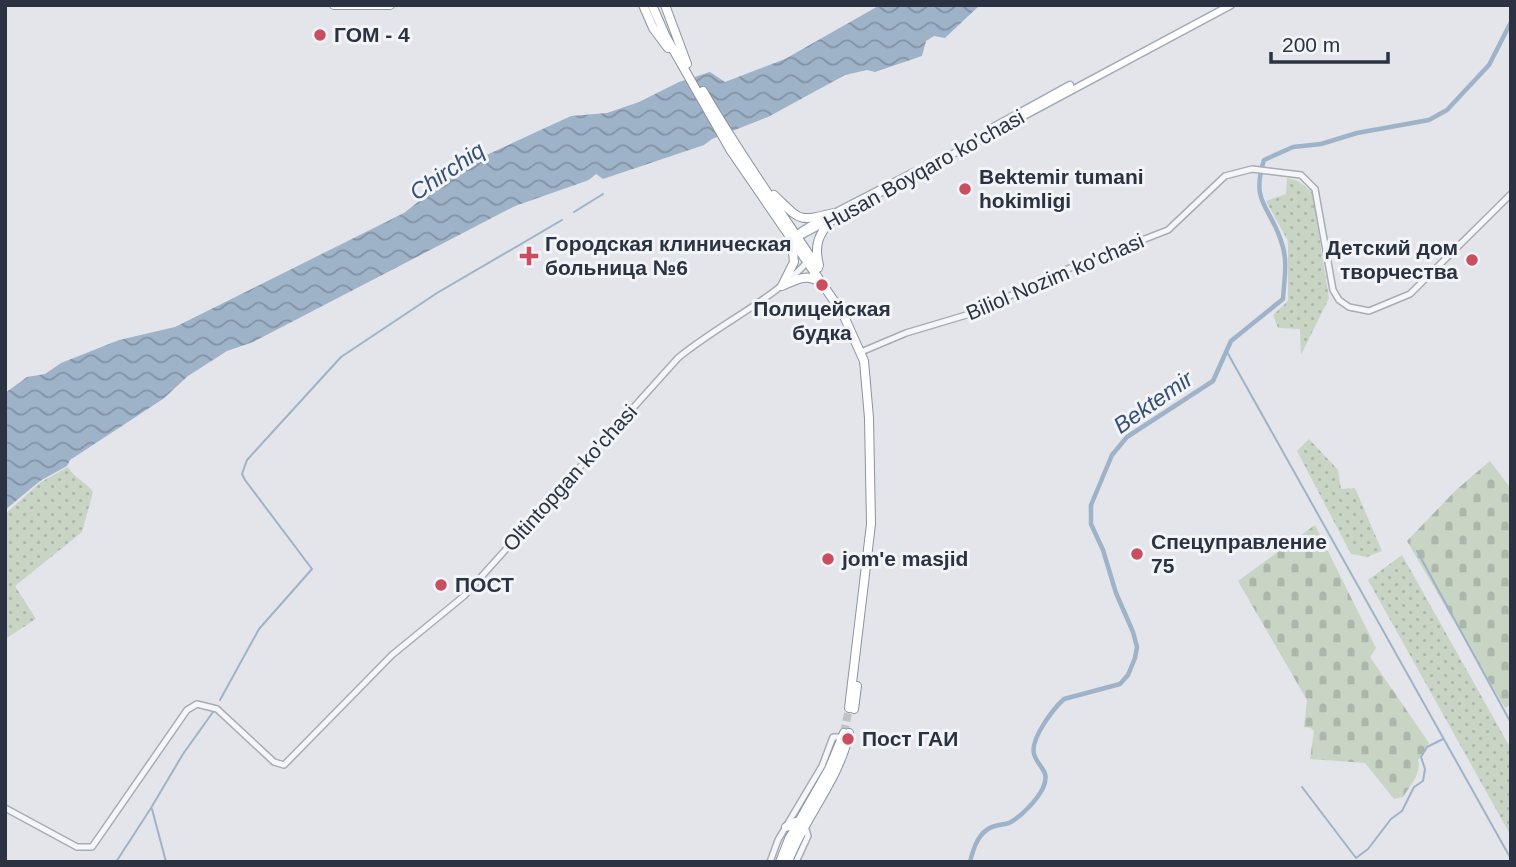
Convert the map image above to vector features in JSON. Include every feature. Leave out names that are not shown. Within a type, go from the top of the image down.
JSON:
[{"type":"highway","points":[[334,5],[390,5]]},
{"type":"highway","points":[[638,5],[656,18]]},
{"type":"highway","points":[[643,5],[656,18],[734,149],[795,237],[794,262],[782,286]]},
{"type":"highway","points":[[652,5],[660,39],[685,65]]},
{"type":"highway","points":[[656,18],[663,6]]},
{"type":"highway","points":[[663,6],[685,65]]},
{"type":"highway","points":[[734,149],[761,183],[843,314],[863,352]]},
{"type":"highway","points":[[761,183],[799,218],[808,220],[833,216]]},
{"type":"highway","points":[[822,274],[817,243],[833,216]]},
{"type":"highway","points":[[809,260],[822,274],[846,310],[863,352],[867,385],[871,524],[851,709]]},
{"type":"highway","points":[[782,286],[808,276],[823,285]]},
{"type":"highway","points":[[788,862],[842,735]]},
{"type":"highway","points":[[786,827],[803,823]]},
{"type":"highway","points":[[780,862],[789,839],[803,823]]},
{"type":"main road","name":"Husan Boyqaro ko'chasi","points":[[795,237],[1223,5]]},
{"type":"main road","name":"Husan Boyqaro ko'chasi","points":[[833,216],[1231,5]]},
{"type":"street","name":"Biliol Nozim ko'chasi","points":[[863,352],[913,331],[973,313],[1065,270],[1168,230],[1194,208],[1217,181],[1232,173],[1252,169],[1301,175],[1315,189],[1333,290],[1339,300],[1349,307],[1369,311],[1410,295],[1511,194]]},
{"type":"street","name":"Oltintopgan ko'chasi","points":[[5,808],[76,847],[92,847],[187,710],[197,704],[217,709],[275,762],[284,765],[392,655],[464,596],[678,358],[716,329],[782,286],[809,260]]},
{"type":"street","points":[[770,862],[786,827],[842,735]]},
{"type":"street","points":[[796,862],[808,836],[803,823]]},
{"type":"green space","points":[[1287,178],[1298,181],[1312,192],[1329,298],[1301,355],[1300,329],[1278,328],[1273,315],[1288,301],[1288,241],[1266,201],[1286,194]]},
{"type":"green space","points":[[1309,439],[1338,470],[1341,489],[1355,488],[1382,551],[1367,557],[1351,554],[1297,451]]},
{"type":"green space","points":[[1490,461],[1511,489],[1511,705],[1505,708],[1407,541],[1456,490]]},
{"type":"green space","points":[[68,467],[93,492],[82,532],[15,586],[36,619],[5,639],[5,514],[41,482]]},
{"type":"green space","points":[[1315,525],[1376,648],[1370,657],[1429,743],[1418,760],[1415,779],[1403,797],[1394,799],[1365,763],[1310,759],[1314,731],[1304,727],[1307,700],[1238,581]]},
{"type":"green space","points":[[1402,555],[1511,749],[1511,836],[1368,580]]},
{"type":"water","name":"Chirchiq","points":[[880,5],[980,5],[945,38],[934,36],[926,41],[922,56],[875,72],[867,70],[845,75],[768,117],[712,139],[704,145],[603,179],[596,174],[589,180],[515,206],[253,342],[227,351],[188,376],[163,399],[70,460],[67,466],[40,481],[5,510],[5,393],[27,377],[45,374],[61,363],[119,340],[175,327],[404,213],[465,165],[571,116],[607,113],[639,102],[679,82],[710,72],[725,82],[785,59]]},
{"type":"waterway","name":"Bektemir","points":[[970,862],[981,835],[1019,817],[1043,788],[1046,777],[1034,754],[1035,740],[1054,710],[1064,699],[1120,684],[1128,675],[1137,647],[1103,550],[1091,524],[1091,505],[1112,455],[1127,437],[1213,381],[1231,341],[1283,299],[1284,251],[1259,186],[1264,160],[1293,147],[1321,144],[1357,133],[1429,120],[1447,110],[1489,65],[1511,22]]},
{"type":"waterway","points":[[574,212],[603,194]]},
{"type":"waterway","points":[[220,700],[259,629],[312,569],[245,480],[242,474],[247,460],[341,357],[437,293],[562,220]]},
{"type":"waterway","points":[[1227,352],[1511,859]]},
{"type":"waterway","points":[[1417,551],[1511,723]]},
{"type":"waterway","points":[[116,862],[183,754],[213,712]]},
{"type":"waterway","points":[[1302,787],[1356,858],[1368,849],[1391,819],[1402,811],[1414,787],[1423,781],[1425,769],[1421,757],[1427,747],[1443,739]]},
{"type":"waterway","points":[[152,809],[166,862]]},
{"type":"tunnel","points":[[844,733],[849,708]]},
{"type":"place","name":"ГОМ - 4","points":[[320,35]]},
{"type":"place","name":"Bektemir tumani hokimligi","points":[[965,189]]},
{"type":"place","name":"Городская клиническая больница №6","points":[[529,256]]},
{"type":"place","name":"Детcкий дом творчества","points":[[1472,260]]},
{"type":"place","name":"Полицейская будка","points":[[822,285]]},
{"type":"place","name":"Спецуправление 75","points":[[1137,554]]},
{"type":"place","name":"jom'e masjid","points":[[828,559]]},
{"type":"place","name":"ПОСТ","points":[[441,585]]},
{"type":"place","name":"Пост ГАИ","points":[[848,739]]}]
